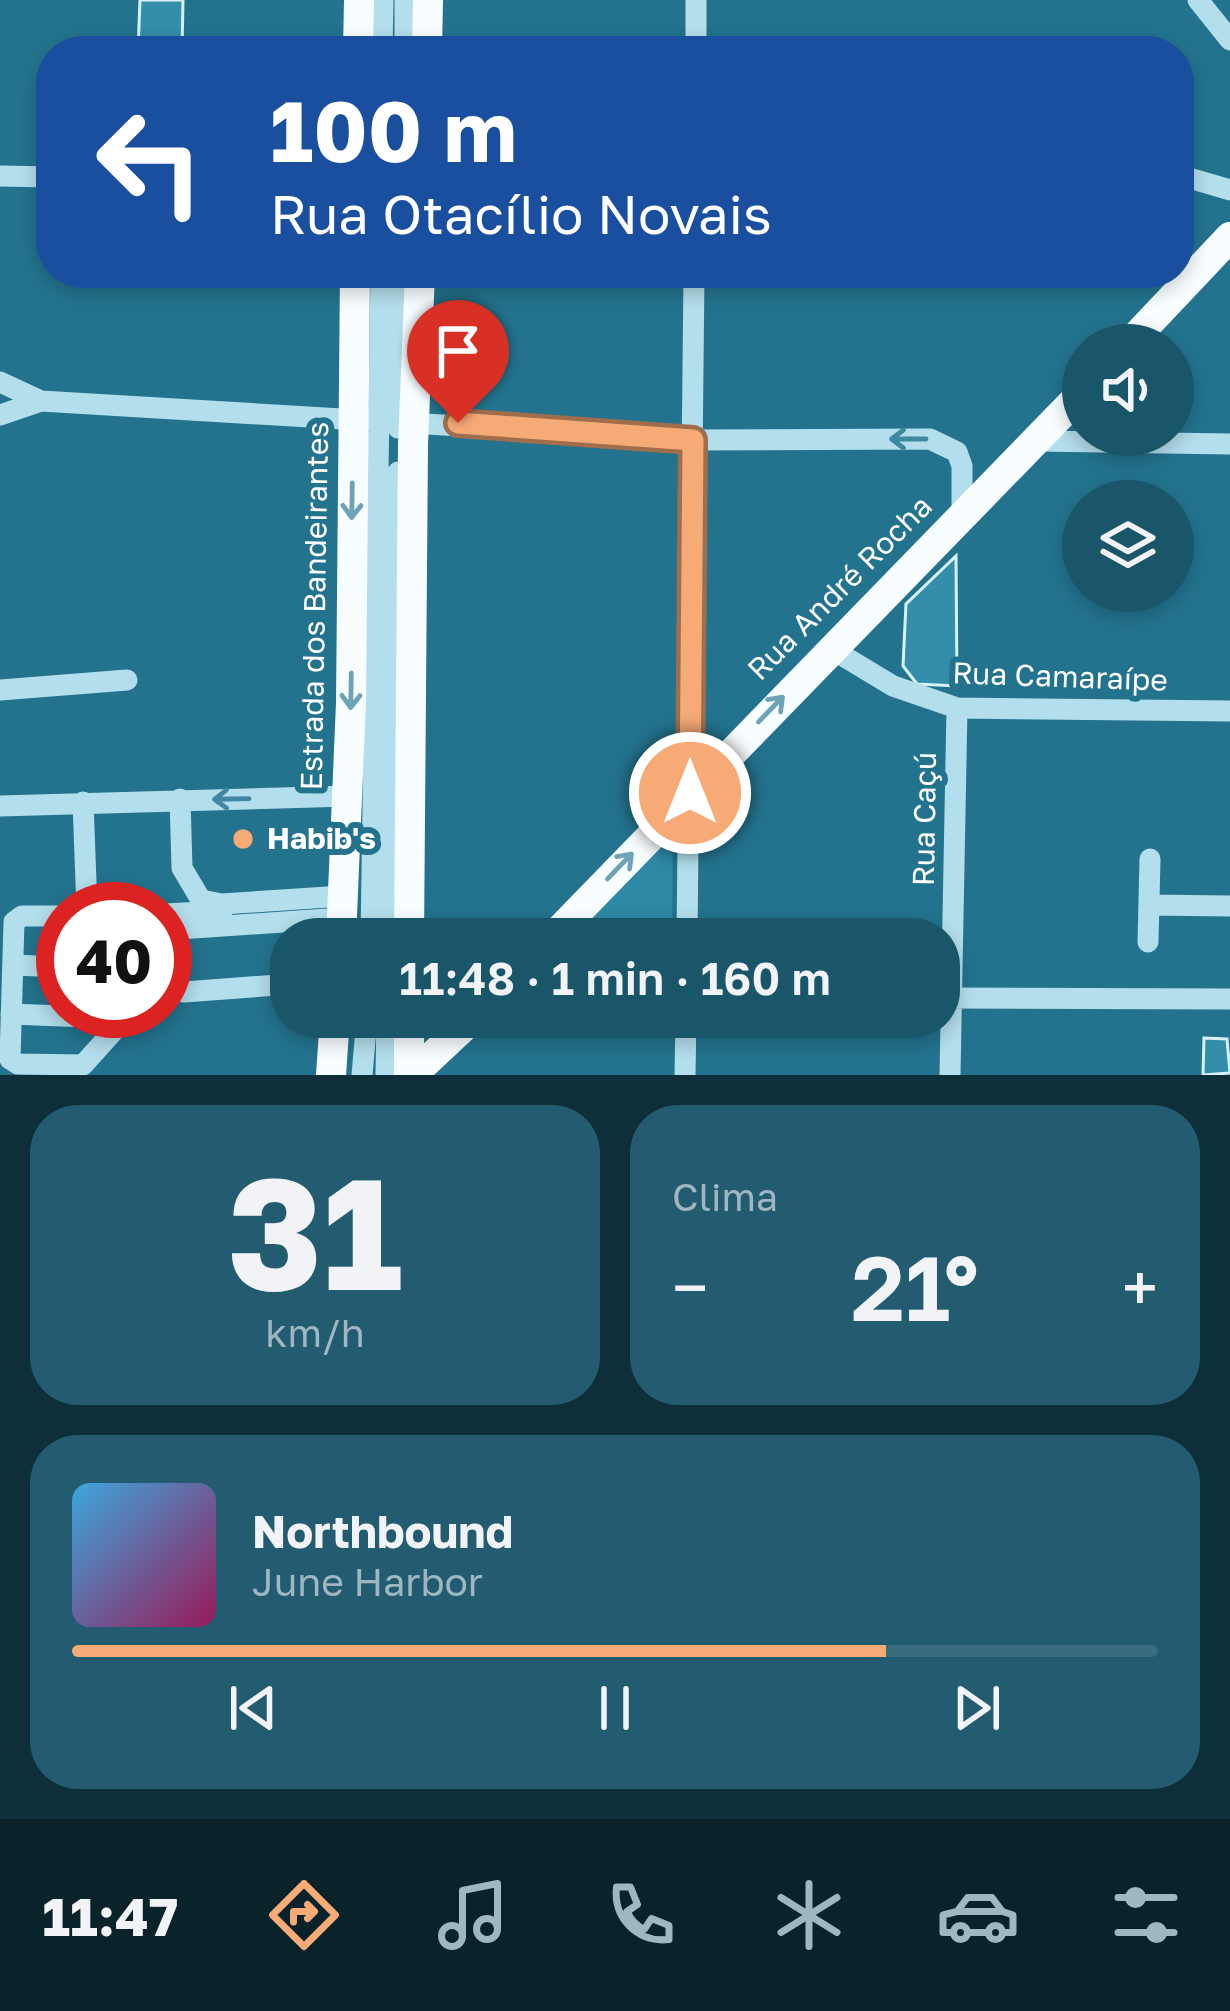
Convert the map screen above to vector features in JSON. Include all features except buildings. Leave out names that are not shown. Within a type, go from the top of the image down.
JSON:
[{"type":"main road","points":[[358,36],[359,0]]},
{"type":"main road","points":[[427,36],[428,0]]},
{"type":"main road","points":[[1194,275],[1230,237]]},
{"type":"main road","name":"Estrada dos Bandeirantes","points":[[358,288],[386,418],[408,918]]},
{"type":"main road","name":"Estrada dos Bandeirantes","points":[[342,914],[348,796],[386,418],[416,288]]},
{"type":"main road","points":[[1148,324],[1182,288]]},
{"type":"main road","name":"Rua André Rocha","points":[[571,918],[1062,414]]},
{"type":"main road","points":[[331,1075],[334,1038]]},
{"type":"main road","points":[[410,1038],[411,1075]]},
{"type":"main road","points":[[411,1075],[451,1038]]},
{"type":"street","points":[[382,0],[382,36]]},
{"type":"street","points":[[405,0],[405,36]]},
{"type":"street","points":[[696,0],[696,36]]},
{"type":"street","points":[[1198,0],[1230,40]]},
{"type":"street","points":[[0,176],[36,177]]},
{"type":"street","points":[[1194,179],[1230,190]]},
{"type":"street","points":[[382,288],[389,918]]},
{"type":"street","points":[[371,918],[386,418],[400,288]]},
{"type":"street","points":[[687,918],[694,288]]},
{"type":"street","points":[[0,382],[41,401]]},
{"type":"street","points":[[0,415],[41,401],[386,418],[693,440],[930,439],[957,452],[962,515]]},
{"type":"street","points":[[1036,442],[1230,444]]},
{"type":"street","name":"Rua Camaraípe","points":[[830,648],[893,686],[957,708],[1230,711]]},
{"type":"street","points":[[0,690],[127,680]]},
{"type":"street","name":"Rua Caçú","points":[[948,918],[957,708]]},
{"type":"street","points":[[0,806],[348,796]]},
{"type":"street","points":[[180,800],[182,868],[201,900],[342,914]]},
{"type":"street","points":[[83,802],[86,882]]},
{"type":"street","points":[[1148,943],[1150,859]]},
{"type":"street","points":[[1149,905],[1230,906]]},
{"type":"street","points":[[192,914],[342,914]]},
{"type":"street","points":[[192,928],[342,914]]},
{"type":"street","points":[[11,1014],[113,1018],[118,1026],[82,1065],[18,1064],[10,1059],[11,1014],[16,918],[36,917]]},
{"type":"street","points":[[14,965],[36,966]]},
{"type":"street","points":[[192,991],[270,986]]},
{"type":"street","points":[[960,998],[1230,999]]},
{"type":"street","points":[[362,1075],[365,1038]]},
{"type":"street","points":[[386,1075],[387,1038]]},
{"type":"street","points":[[685,1075],[686,1038]]},
{"type":"street","name":"Rua Caçú","points":[[948,1038],[950,1075]]},
{"type":"shaded area","points":[[673,830],[672,918],[582,918]]},
{"type":"place","name":"Habib's","points":[[243,839]]},
{"type":"route","points":[[458,423],[693,440],[690,793]]}]
